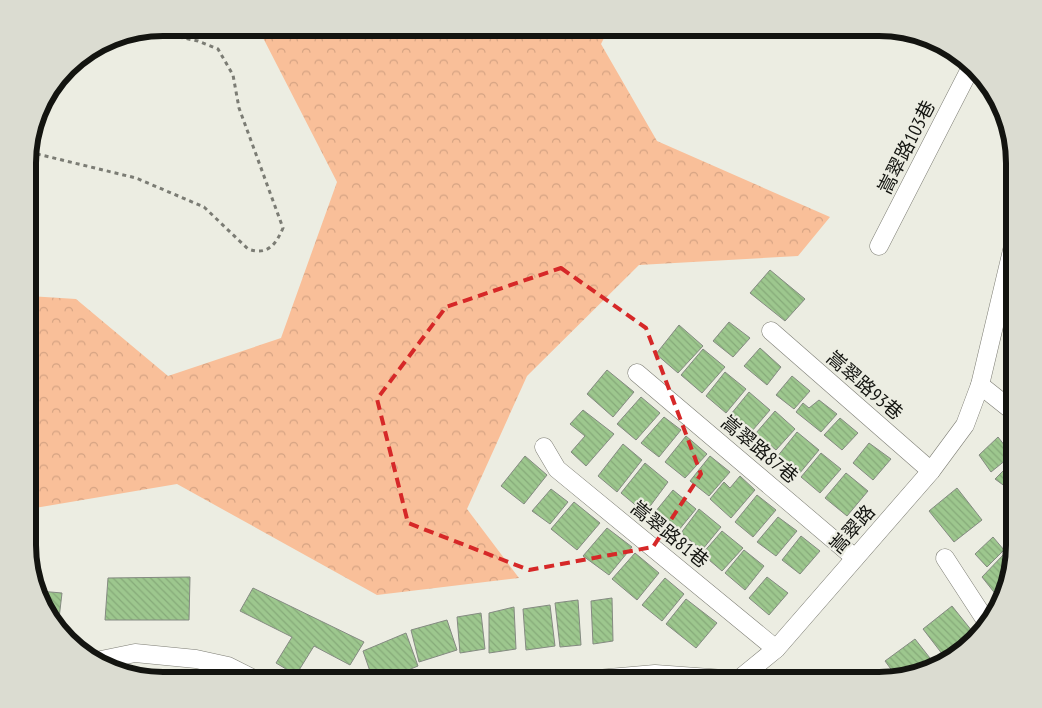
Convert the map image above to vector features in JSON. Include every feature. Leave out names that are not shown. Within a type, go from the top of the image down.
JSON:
[{"type":"street","name":"嵩翠路103巷","points":[[879,246],[968,72]]},
{"type":"street","name":"嵩翠路","points":[[749,671],[776,649],[931,471],[965,425],[980,385],[1005,280]]},
{"type":"street","name":"嵩翠路93巷","points":[[771,330],[931,471]]},
{"type":"street","name":"嵩翠路87巷","points":[[637,374],[855,558]]},
{"type":"street","points":[[980,385],[1005,405]]},
{"type":"street","name":"嵩翠路81巷","points":[[544,447],[557,469],[776,649]]},
{"type":"street","points":[[945,558],[983,616]]},
{"type":"street","points":[[107,659],[135,653],[196,659],[228,666],[240,672]]},
{"type":"path","points":[[37,154],[136,178],[204,207],[248,249],[256,252],[269,249],[278,239],[283,228],[238,108],[233,75],[218,49],[198,41],[174,36]]},
{"type":"highlighted area","points":[[561,268],[646,328],[701,474],[653,547],[529,570],[408,523],[377,399],[446,307]]},
{"type":"green space","points":[[262,36],[605,36],[601,44],[657,141],[830,217],[798,256],[639,265],[527,376],[467,509],[519,578],[377,595],[177,484],[36,508],[36,296],[76,299],[168,376],[281,338],[337,182]]},
{"type":"building","points":[[770,270],[805,299],[785,321],[750,293]]},
{"type":"building","points":[[729,322],[750,338],[733,357],[713,341]]},
{"type":"building","points":[[679,325],[703,346],[678,373],[656,354]]},
{"type":"building","points":[[760,348],[781,367],[767,385],[744,366]]},
{"type":"building","points":[[703,349],[725,367],[702,393],[681,375]]},
{"type":"building","points":[[607,370],[634,392],[613,417],[587,394]]},
{"type":"building","points":[[725,372],[746,389],[726,413],[706,396]]},
{"type":"building","points":[[792,376],[810,391],[794,409],[776,395]]},
{"type":"building","points":[[749,392],[770,410],[752,431],[731,414]]},
{"type":"building","points":[[641,397],[660,413],[636,440],[617,424]]},
{"type":"building","points":[[819,400],[837,414],[821,432],[796,412],[803,403],[809,408]]},
{"type":"building","points":[[583,410],[614,434],[586,466],[571,452],[585,436],[570,424]]},
{"type":"building","points":[[775,411],[795,429],[776,450],[756,433]]},
{"type":"building","points":[[664,417],[681,430],[659,457],[641,443]]},
{"type":"building","points":[[840,418],[858,433],[842,450],[824,435]]},
{"type":"building","points":[[797,432],[819,450],[799,474],[777,457]]},
{"type":"building","points":[[686,436],[707,454],[685,478],[665,462]]},
{"type":"building","points":[[998,437],[1005,446],[1005,461],[991,472],[979,455]]},
{"type":"building","points":[[869,443],[891,459],[873,480],[853,463]]},
{"type":"building","points":[[623,444],[642,460],[617,492],[598,476]]},
{"type":"building","points":[[821,453],[841,469],[820,493],[801,477]]},
{"type":"building","points":[[525,456],[547,475],[524,504],[501,486]]},
{"type":"building","points":[[710,456],[730,472],[709,496],[690,481]]},
{"type":"building","points":[[645,463],[668,482],[645,513],[621,493]]},
{"type":"building","points":[[1005,469],[1005,486],[995,479]]},
{"type":"building","points":[[846,473],[868,491],[847,516],[825,498]]},
{"type":"building","points":[[740,476],[755,490],[731,518],[710,499],[724,482],[730,488]]},
{"type":"building","points":[[957,488],[982,520],[954,542],[929,511]]},
{"type":"building","points":[[551,489],[568,502],[550,524],[532,511]]},
{"type":"building","points":[[673,490],[696,509],[674,536],[651,517]]},
{"type":"building","points":[[757,495],[776,510],[753,537],[735,522]]},
{"type":"building","points":[[574,502],[600,523],[577,550],[551,529]]},
{"type":"building","points":[[699,509],[721,527],[702,550],[681,533]]},
{"type":"building","points":[[778,517],[797,531],[776,556],[757,542]]},
{"type":"building","points":[[607,528],[632,547],[609,575],[583,556]]},
{"type":"building","points":[[722,531],[743,548],[722,571],[702,554]]},
{"type":"building","points":[[801,536],[820,551],[800,574],[782,560]]},
{"type":"building","points":[[993,537],[1004,550],[987,567],[975,554]]},
{"type":"building","points":[[744,550],[764,566],[745,590],[725,573]]},
{"type":"building","points":[[635,553],[659,573],[637,600],[612,579]]},
{"type":"building","points":[[1005,553],[1003,569],[996,594],[982,577]]},
{"type":"building","points":[[190,577],[189,620],[105,620],[108,578]]},
{"type":"building","points":[[767,577],[788,593],[769,615],[749,598]]},
{"type":"building","points":[[665,578],[684,594],[662,621],[642,605]]},
{"type":"building","points":[[253,588],[364,642],[350,665],[314,646],[298,672],[291,672],[276,663],[292,637],[240,611]]},
{"type":"building","points":[[45,592],[62,593],[59,617]]},
{"type":"building","points":[[612,598],[613,641],[593,644],[591,601]]},
{"type":"building","points":[[686,599],[717,623],[696,648],[666,624]]},
{"type":"building","points":[[578,600],[581,645],[560,647],[555,603]]},
{"type":"building","points":[[550,605],[555,646],[526,650],[523,609]]},
{"type":"building","points":[[952,606],[972,631],[943,655],[923,629]]},
{"type":"building","points":[[514,607],[516,649],[489,653],[489,613]]},
{"type":"building","points":[[481,613],[485,649],[460,653],[457,617]]},
{"type":"building","points":[[447,620],[457,650],[419,662],[411,630]]},
{"type":"building","points":[[406,633],[418,666],[404,672],[370,672],[363,651]]},
{"type":"building","points":[[915,639],[932,660],[920,665],[892,670],[885,661]]},
{"type":"building","points":[[139,668],[176,672],[147,671]]}]
